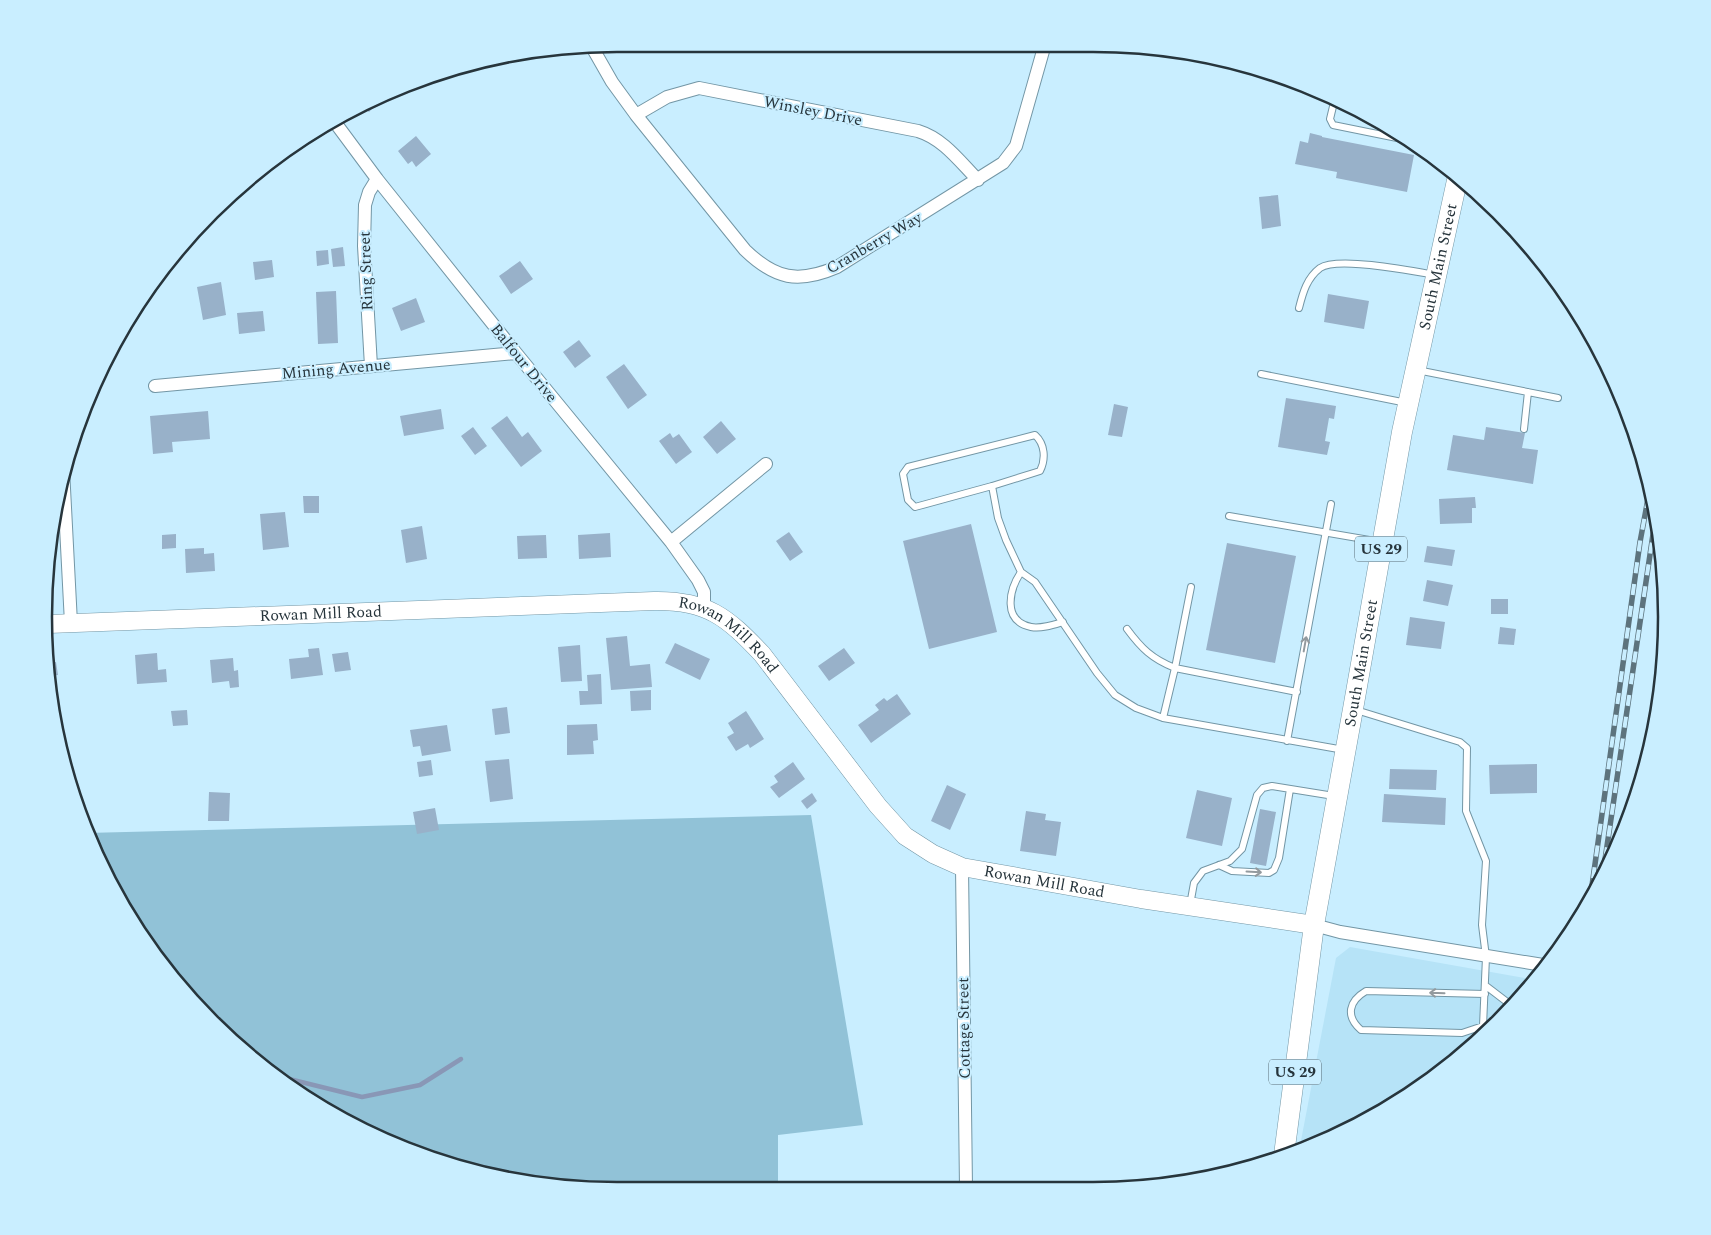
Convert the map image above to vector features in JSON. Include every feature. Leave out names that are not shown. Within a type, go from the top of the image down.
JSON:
[{"type":"main road","name":"South Main Street","points":[[1285,1149],[1314,925],[1345,750],[1408,403],[1456,185]]},
{"type":"street","name":"Cranberry Way","points":[[596,53],[612,82],[636,115],[745,250],[766,269],[792,277],[820,274],[837,267],[1004,163],[1016,146],[1043,52]]},
{"type":"street","name":"Winsley Drive","points":[[636,115],[667,97],[698,88],[929,135],[939,140],[978,180]]},
{"type":"street","name":"Balfour Drive","points":[[338,126],[377,179],[516,353],[671,542],[698,580],[704,592],[704,608]]},
{"type":"street","name":"Ring Street","points":[[370,366],[364,246],[365,205],[369,192],[377,179]]},
{"type":"street","name":"Mining Avenue","points":[[155,386],[516,353]]},
{"type":"street","points":[[671,542],[766,464]]},
{"type":"street","points":[[65,500],[71,624]]},
{"type":"street","name":"Rowan Mill Road","points":[[52,624],[654,601],[674,601],[704,608],[725,618],[762,654],[878,806],[905,836],[932,854],[962,868],[1314,925]]},
{"type":"street","name":"Cottage Street","points":[[962,868],[966,1182]]},
{"type":"street","points":[[1314,925],[1340,932],[1539,964]]},
{"type":"lane","points":[[1333,106],[1330,119],[1333,125],[1389,136]]},
{"type":"lane","points":[[1300,308],[1304,287],[1321,267],[1340,264],[1376,266],[1436,275]]},
{"type":"lane","points":[[1416,370],[1558,398]]},
{"type":"lane","points":[[1261,374],[1408,403]]},
{"type":"lane","points":[[1524,429],[1528,392]]},
{"type":"lane","points":[[1035,435],[1041,440],[1045,462],[1040,471],[992,486],[915,507],[908,500],[902,474],[908,467],[1035,435]]},
{"type":"lane","points":[[992,486],[998,518],[1021,572],[1035,582],[1097,673],[1115,695],[1136,708],[1163,718],[1345,750]]},
{"type":"lane","points":[[1287,741],[1330,504]]},
{"type":"lane","points":[[1230,516],[1382,542]]},
{"type":"lane","points":[[1021,572],[1014,584],[1010,600],[1013,613],[1021,623],[1032,627],[1047,627],[1063,622]]},
{"type":"lane","points":[[1163,718],[1191,587]]},
{"type":"lane","points":[[1126,628],[1146,652],[1160,662],[1175,668],[1297,692]]},
{"type":"lane","points":[[1353,709],[1460,742],[1467,748],[1466,811],[1486,861],[1482,925],[1486,956],[1486,986],[1483,1026],[1462,1033],[1361,1030],[1353,1023],[1352,1003],[1357,996],[1366,991],[1485,994]]},
{"type":"lane","points":[[1190,906],[1194,883],[1203,871],[1230,861],[1242,849],[1257,796],[1263,788],[1272,786],[1337,796]]},
{"type":"lane","points":[[1219,865],[1232,871],[1269,873],[1274,870],[1279,858],[1290,789]]},
{"type":"lane","points":[[1486,986],[1507,1002]]},
{"type":"shaded area","points":[[811,815],[863,1125],[778,1135],[778,1182],[618,1182],[544,1178],[507,1172],[436,1153],[368,1124],[335,1107],[274,1066],[218,1017],[169,961],[148,931],[128,900],[96,833]]},
{"type":"shaded area","points":[[1350,947],[1528,978],[1493,1017],[1437,1066],[1376,1107],[1301,1143],[1336,958]]},
{"type":"building","points":[[1310,133],[1414,155],[1407,192],[1336,178],[1337,172],[1295,164],[1300,141],[1308,143]]},
{"type":"building","points":[[416,136],[431,154],[416,167],[412,161],[408,164],[398,151]]},
{"type":"building","points":[[1278,195],[1281,226],[1262,229],[1259,197]]},
{"type":"building","points":[[343,247],[345,266],[333,267],[331,249]]},
{"type":"building","points":[[328,250],[329,264],[317,266],[316,251]]},
{"type":"building","points":[[272,260],[274,277],[255,280],[253,262]]},
{"type":"building","points":[[520,261],[533,279],[511,294],[499,276]]},
{"type":"building","points":[[221,282],[226,315],[203,320],[197,287]]},
{"type":"building","points":[[336,291],[338,343],[318,344],[316,292]]},
{"type":"building","points":[[1328,294],[1369,301],[1364,329],[1324,322]]},
{"type":"building","points":[[416,298],[425,322],[401,331],[392,308]]},
{"type":"building","points":[[263,311],[265,331],[239,334],[237,313]]},
{"type":"building","points":[[579,340],[591,356],[575,368],[563,352]]},
{"type":"building","points":[[624,364],[647,395],[628,409],[606,377]]},
{"type":"building","points":[[1286,398],[1336,406],[1334,419],[1329,418],[1325,441],[1330,442],[1327,455],[1278,447]]},
{"type":"building","points":[[1114,404],[1128,407],[1122,437],[1108,435]]},
{"type":"building","points":[[441,409],[444,429],[404,436],[400,416]]},
{"type":"building","points":[[208,411],[210,439],[172,442],[173,452],[153,454],[150,416]]},
{"type":"building","points":[[507,416],[522,437],[528,432],[542,451],[521,467],[491,428]]},
{"type":"building","points":[[721,421],[736,439],[717,454],[703,437]]},
{"type":"building","points":[[473,427],[487,446],[475,455],[461,436]]},
{"type":"building","points":[[1486,427],[1525,433],[1522,448],[1538,450],[1533,484],[1447,470],[1453,435],[1484,440]]},
{"type":"building","points":[[670,433],[673,438],[679,434],[692,452],[676,464],[659,441]]},
{"type":"building","points":[[303,496],[319,496],[319,513],[304,513]]},
{"type":"building","points":[[1475,497],[1476,508],[1472,508],[1472,523],[1440,524],[1439,499]]},
{"type":"building","points":[[285,512],[289,547],[263,550],[260,514]]},
{"type":"building","points":[[971,524],[997,632],[929,649],[903,541]]},
{"type":"building","points":[[422,526],[427,559],[406,563],[401,530]]},
{"type":"building","points":[[789,532],[803,552],[790,561],[776,541]]},
{"type":"building","points":[[610,533],[611,557],[579,559],[578,535]]},
{"type":"building","points":[[176,534],[176,548],[162,549],[162,535]]},
{"type":"building","points":[[546,535],[547,558],[518,559],[517,536]]},
{"type":"building","points":[[1227,543],[1296,556],[1275,663],[1206,650]]},
{"type":"building","points":[[1427,546],[1455,550],[1452,566],[1424,562]]},
{"type":"building","points":[[204,548],[204,554],[214,553],[215,571],[186,573],[185,549]]},
{"type":"building","points":[[1427,580],[1453,585],[1448,606],[1423,601]]},
{"type":"building","points":[[1491,599],[1508,599],[1508,614],[1491,614]]},
{"type":"building","points":[[1410,617],[1445,622],[1441,649],[1406,645]]},
{"type":"building","points":[[1500,627],[1516,629],[1514,645],[1498,644]]},
{"type":"building","points":[[627,636],[630,666],[650,664],[652,687],[611,690],[606,638]]},
{"type":"building","points":[[675,643],[710,659],[700,680],[665,663]]},
{"type":"building","points":[[580,645],[582,681],[561,682],[558,647]]},
{"type":"building","points":[[319,648],[323,675],[291,679],[289,659],[309,657],[308,649]]},
{"type":"building","points":[[844,648],[855,663],[829,681],[818,666]]},
{"type":"building","points":[[348,652],[351,670],[335,672],[332,654]]},
{"type":"building","points":[[157,653],[158,670],[166,669],[167,682],[137,684],[135,655]]},
{"type":"building","points":[[233,658],[234,671],[238,670],[239,687],[230,688],[229,681],[212,683],[210,660]]},
{"type":"building","points":[[56,662],[58,675],[56,675]]},
{"type":"building","points":[[601,674],[602,704],[580,705],[579,691],[588,691],[587,675]]},
{"type":"building","points":[[651,690],[651,710],[631,711],[630,691]]},
{"type":"building","points":[[897,694],[911,714],[871,743],[858,725],[879,710],[875,705],[884,698],[887,701]]},
{"type":"building","points":[[507,707],[510,733],[495,735],[492,709]]},
{"type":"building","points":[[187,710],[188,725],[173,726],[171,711]]},
{"type":"building","points":[[746,711],[764,739],[750,748],[748,744],[736,751],[727,737],[734,733],[728,723]]},
{"type":"building","points":[[597,724],[598,740],[593,741],[594,754],[567,755],[567,725]]},
{"type":"building","points":[[447,725],[451,751],[422,756],[420,746],[413,747],[410,730]]},
{"type":"building","points":[[509,759],[513,799],[490,802],[485,761]]},
{"type":"building","points":[[431,760],[433,775],[419,777],[417,762]]},
{"type":"building","points":[[793,762],[805,779],[779,798],[770,787],[778,782],[774,776]]},
{"type":"building","points":[[1537,764],[1537,793],[1490,794],[1489,765]]},
{"type":"building","points":[[1390,769],[1437,770],[1436,790],[1389,789]]},
{"type":"building","points":[[947,785],[966,794],[950,830],[931,821]]},
{"type":"building","points":[[1197,790],[1232,798],[1222,846],[1186,838]]},
{"type":"building","points":[[209,792],[230,793],[229,821],[208,821]]},
{"type":"building","points":[[812,793],[817,801],[807,809],[801,801]]},
{"type":"building","points":[[1384,794],[1446,798],[1445,825],[1382,822]]},
{"type":"building","points":[[435,808],[439,830],[417,834],[413,812]]},
{"type":"building","points":[[1260,809],[1276,812],[1266,866],[1250,863]]},
{"type":"building","points":[[1026,811],[1046,814],[1045,820],[1061,822],[1056,856],[1020,851]]},
{"type":"waterway","points":[[294,1080],[362,1097],[420,1085],[461,1059]]},
{"type":"railway","points":[[1593,881],[1640,542],[1647,504]]},
{"type":"railway","points":[[1606,854],[1653,536]]}]
